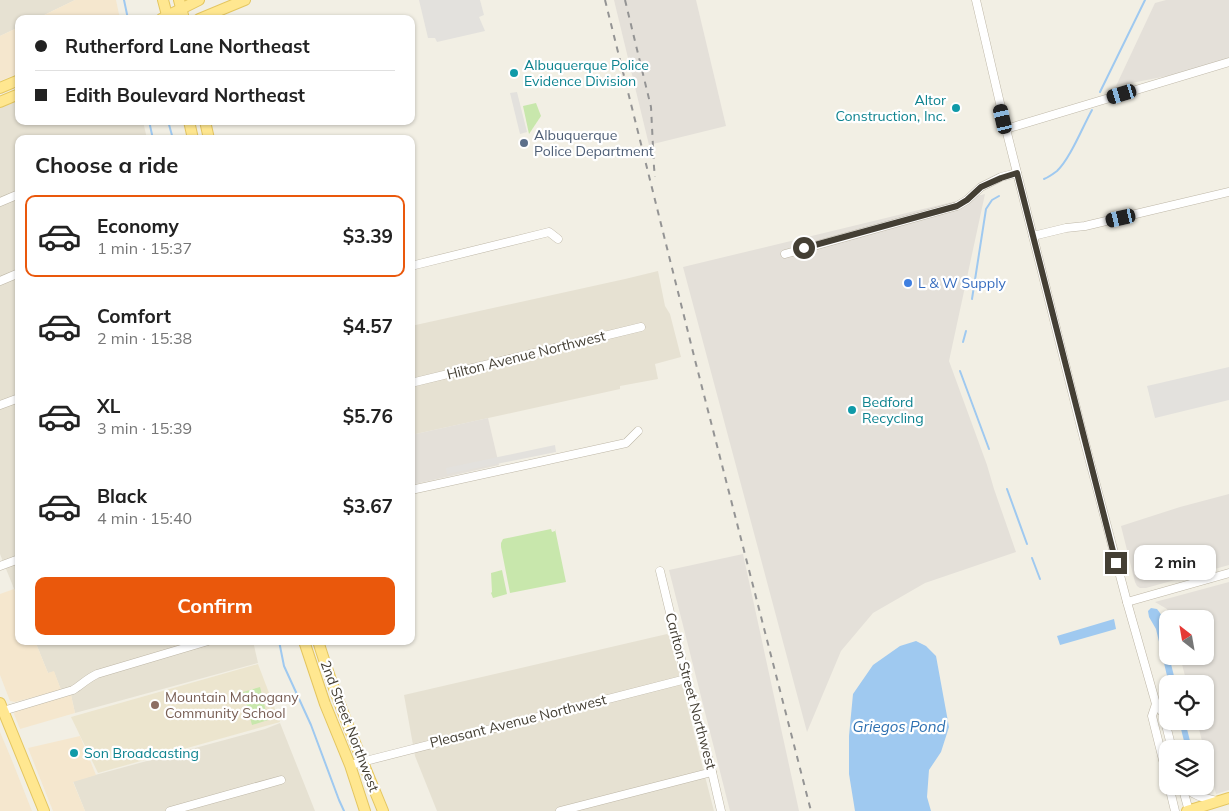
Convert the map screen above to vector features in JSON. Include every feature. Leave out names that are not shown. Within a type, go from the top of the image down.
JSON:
[{"type":"main road","points":[[163,0],[165,15]]},
{"type":"main road","points":[[181,9],[199,0]]},
{"type":"main road","points":[[209,15],[246,0]]},
{"type":"main road","points":[[0,88],[15,82]]},
{"type":"main road","points":[[0,102],[15,96]]},
{"type":"main road","name":"2nd Street Northwest","points":[[305,645],[365,811]]},
{"type":"main road","name":"2nd Street Northwest","points":[[319,645],[326,668],[383,811]]},
{"type":"main road","points":[[2,707],[44,811]]},
{"type":"main road","points":[[1188,811],[1224,799]]},
{"type":"street","points":[[976,0],[1017,173],[1127,602],[1156,704],[1163,713],[1170,740]]},
{"type":"street","points":[[1006,129],[1229,62]]},
{"type":"street","points":[[785,254],[957,206],[967,200],[981,187],[1017,173]]},
{"type":"street","points":[[1033,236],[1066,228],[1085,226],[1229,192]]},
{"type":"street","points":[[0,202],[15,196]]},
{"type":"street","points":[[415,265],[549,232],[558,239]]},
{"type":"street","points":[[0,281],[15,275]]},
{"type":"street","name":"Hilton Avenue Northwest","points":[[415,381],[642,327]]},
{"type":"street","points":[[0,405],[15,399]]},
{"type":"street","points":[[415,489],[626,443],[638,432]]},
{"type":"street","points":[[0,566],[15,560]]},
{"type":"street","name":"Carlton Street Northwest","points":[[660,571],[721,811]]},
{"type":"street","points":[[1127,602],[1229,573]]},
{"type":"street","points":[[2,707],[73,690],[88,678],[97,674],[195,645]]},
{"type":"street","name":"Pleasant Avenue Northwest","points":[[350,765],[686,679]]},
{"type":"street","points":[[1156,704],[1152,716],[1159,744]]},
{"type":"street","points":[[560,811],[712,772]]},
{"type":"street","points":[[170,811],[281,780]]},
{"type":"street","points":[[1171,795],[1175,811]]},
{"type":"street","points":[[1185,795],[1188,811]]},
{"type":"street","points":[[1196,795],[1224,799]]},
{"type":"shaded area","points":[[0,0],[75,0],[44,15],[15,15],[15,29],[0,36]]},
{"type":"shaded area","points":[[75,0],[116,0],[119,15],[44,15]]},
{"type":"shaded area","points":[[419,0],[480,0],[484,15],[479,17],[485,31],[437,42],[435,38],[428,38]]},
{"type":"shaded area","points":[[614,0],[696,0],[726,126],[649,145]]},
{"type":"shaded area","points":[[1166,0],[1229,0],[1229,64],[1116,86],[1155,3]]},
{"type":"shaded area","points":[[15,29],[15,75],[0,81],[0,36]]},
{"type":"shaded area","points":[[517,92],[527,132],[520,134],[510,93]]},
{"type":"shaded area","points":[[15,99],[15,125],[144,125],[146,135],[15,135],[15,591],[0,554],[0,106]]},
{"type":"shaded area","points":[[985,194],[949,361],[1016,552],[925,583],[873,613],[841,651],[807,732],[683,267]]},
{"type":"shaded area","points":[[658,271],[665,306],[670,314],[681,357],[655,364],[658,379],[620,386],[620,389],[415,434],[415,325]]},
{"type":"shaded area","points":[[1229,367],[1229,400],[1155,418],[1147,386]]},
{"type":"shaded area","points":[[488,418],[499,465],[415,484],[415,434]]},
{"type":"shaded area","points":[[555,445],[556,452],[447,474],[446,468]]},
{"type":"shaded area","points":[[1229,494],[1229,565],[1146,588],[1137,586],[1121,526]]},
{"type":"shaded area","points":[[743,554],[799,811],[730,811],[669,570]]},
{"type":"shaded area","points":[[1229,582],[1229,790],[1216,794],[1214,787],[1214,740],[1202,740],[1199,730],[1214,730],[1214,675],[1185,675],[1182,665],[1214,665],[1214,610],[1167,610],[1155,602]]},
{"type":"shaded area","points":[[14,589],[15,591],[15,645],[37,645],[48,673],[54,671],[61,690],[15,702],[10,701],[0,675],[0,594]]},
{"type":"shaded area","points":[[667,634],[670,637],[714,811],[437,811],[415,756],[404,695]]},
{"type":"shaded area","points":[[37,645],[254,645],[258,663],[75,713],[71,695],[61,690],[54,672],[48,673]]},
{"type":"shaded area","points":[[258,664],[280,722],[98,773],[71,717]]},
{"type":"shaded area","points":[[71,695],[75,713],[20,729],[14,714],[15,711]]},
{"type":"shaded area","points":[[280,723],[315,811],[85,811],[73,781],[265,729]]},
{"type":"shaded area","points":[[0,732],[11,758],[32,811],[0,811]]},
{"type":"shaded area","points":[[80,736],[96,775],[73,782],[85,811],[53,811],[28,748]]},
{"type":"green space","points":[[536,103],[541,116],[529,134],[523,106]]},
{"type":"green space","points":[[551,529],[552,532],[555,529],[566,582],[510,593],[501,547],[503,539]]},
{"type":"green space","points":[[502,570],[507,594],[493,598],[491,593],[491,573]]},
{"type":"green space","points":[[260,687],[268,720],[252,725],[243,692]]},
{"type":"water","points":[[1151,608],[1157,609],[1159,612],[1159,642],[1156,629],[1149,617],[1148,611]]},
{"type":"water","points":[[1114,619],[1116,629],[1060,645],[1057,636]]},
{"type":"water","name":"Griegos Pond","points":[[916,641],[926,646],[936,656],[949,727],[941,752],[929,770],[927,797],[931,811],[855,811],[849,774],[849,736],[853,694],[873,665],[900,646]]},
{"type":"water","points":[[1164,665],[1171,665],[1174,675],[1167,675]]},
{"type":"water","points":[[1181,730],[1187,730],[1190,740],[1184,740]]},
{"type":"waterway","points":[[124,0],[127,15]]},
{"type":"waterway","points":[[1100,92],[1145,0]]},
{"type":"waterway","points":[[1044,179],[1062,166],[1092,110]]},
{"type":"waterway","points":[[150,125],[152,135]]},
{"type":"waterway","points":[[169,125],[172,135]]},
{"type":"waterway","points":[[972,299],[986,209],[992,200],[999,196]]},
{"type":"waterway","points":[[963,342],[966,331]]},
{"type":"waterway","points":[[960,371],[989,449]]},
{"type":"waterway","points":[[1007,489],[1027,544]]},
{"type":"waterway","points":[[1032,558],[1040,579]]},
{"type":"waterway","points":[[280,645],[284,666],[311,725],[344,811]]},
{"type":"railway","points":[[605,0],[811,811]]},
{"type":"railway","points":[[625,0],[651,107],[655,177]]},
{"type":"place","name":"Albuquerque Police Evidence Division","points":[[514,73]]},
{"type":"place","name":"Altor Construction, Inc.","points":[[956,108]]},
{"type":"place","name":"Albuquerque Police Department","points":[[524,143]]},
{"type":"place","name":"L & W Supply","points":[[908,283]]},
{"type":"place","name":"Bedford Recycling","points":[[852,410]]},
{"type":"place","name":"Mountain Mahogany Community School","points":[[155,705]]},
{"type":"place","name":"Son Broadcasting","points":[[74,753]]},
{"type":"route","points":[[804,248],[957,206],[967,200],[981,187],[1017,173],[1116,563]]}]
